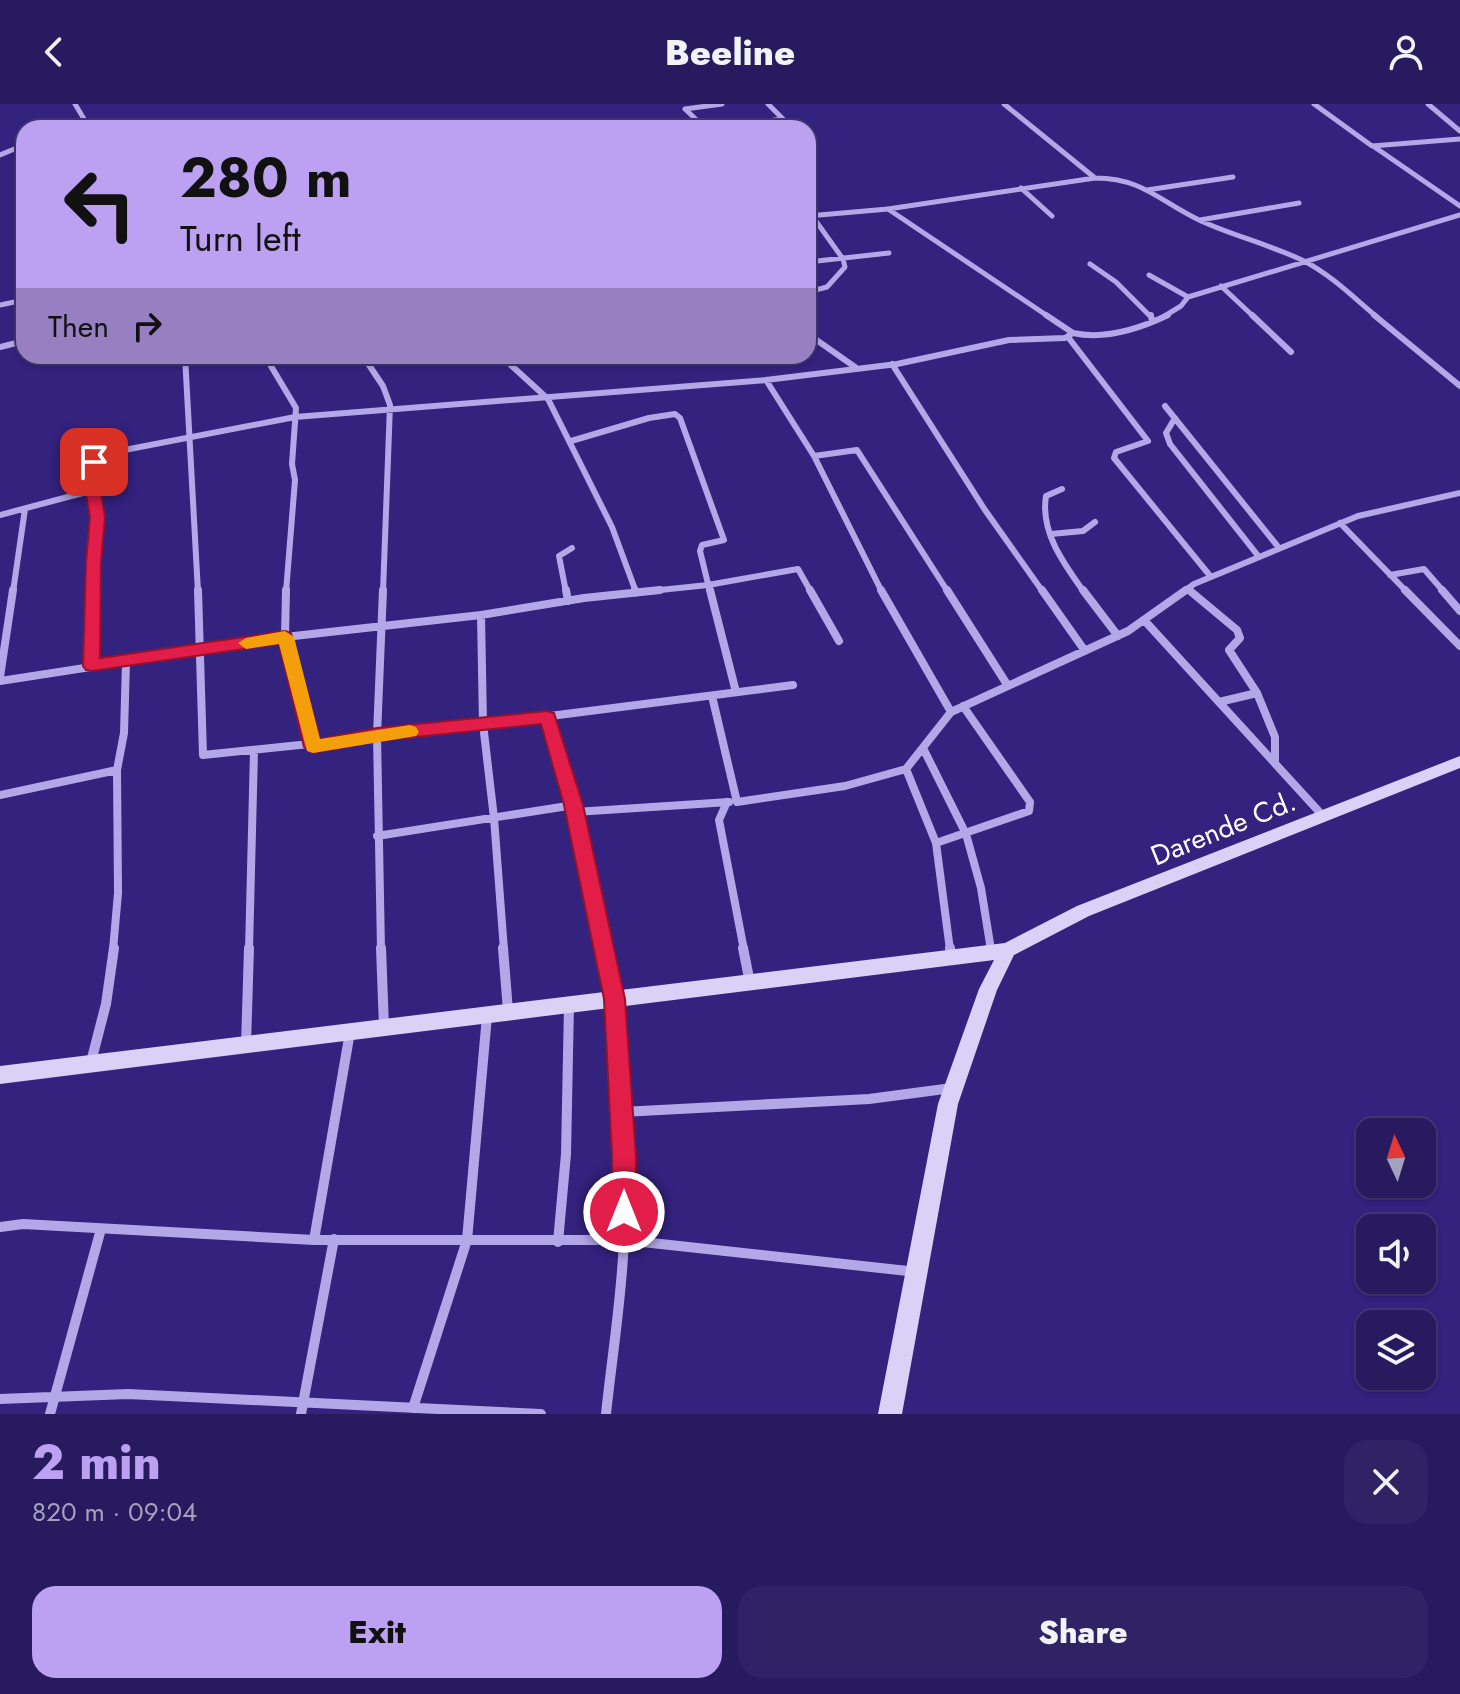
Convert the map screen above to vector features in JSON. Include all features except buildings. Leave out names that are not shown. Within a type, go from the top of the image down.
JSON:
[{"type":"street","points":[[697,120],[685,109],[722,104]]},
{"type":"street","points":[[768,104],[783,119],[777,120]]},
{"type":"street","points":[[1004,104],[1095,178]]},
{"type":"street","points":[[1316,104],[1460,206]]},
{"type":"street","points":[[1428,104],[1460,131]]},
{"type":"street","points":[[1372,146],[1460,139]]},
{"type":"street","points":[[1146,190],[1233,177]]},
{"type":"street","points":[[816,214],[888,209],[1095,178],[1119,178],[1199,220],[1303,261],[1329,277],[1460,386]]},
{"type":"street","points":[[1021,188],[1052,216]]},
{"type":"street","points":[[1199,220],[1299,203]]},
{"type":"street","points":[[888,209],[1071,335],[1148,441],[1116,452],[1114,458],[1211,577]]},
{"type":"street","points":[[1149,275],[1188,297],[1460,215]]},
{"type":"street","points":[[816,222],[845,267],[816,291]]},
{"type":"street","points":[[816,261],[889,253]]},
{"type":"street","points":[[1090,264],[1143,307],[1151,315],[1152,322]]},
{"type":"street","points":[[1221,286],[1291,352]]},
{"type":"street","points":[[92,666],[93,562],[98,517],[90,477],[94,462],[127,447],[295,417],[766,380],[892,364],[994,342],[1071,335],[1108,336],[1152,322],[1185,304],[1188,297]]},
{"type":"street","points":[[816,340],[856,367]]},
{"type":"street","points":[[186,364],[197,550],[203,755],[313,747],[377,735],[547,717],[793,685]]},
{"type":"street","points":[[270,364],[296,408],[292,464],[295,480],[287,551],[285,637],[313,747]]},
{"type":"street","points":[[368,364],[383,386],[390,405],[377,735],[377,836],[384,1028]]},
{"type":"street","points":[[510,364],[548,399],[612,527],[636,593]]},
{"type":"street","points":[[892,364],[985,510],[1085,651]]},
{"type":"street","points":[[766,380],[814,456],[883,594],[951,712]]},
{"type":"street","points":[[1165,406],[1279,548]]},
{"type":"street","points":[[571,441],[599,435],[643,418],[675,414],[680,418],[724,540],[702,545],[700,551],[736,692]]},
{"type":"street","points":[[1175,418],[1166,433],[1170,444],[1259,557]]},
{"type":"street","points":[[814,456],[857,450],[1008,686]]},
{"type":"street","points":[[1062,489],[1046,496],[1042,511],[1063,563],[1118,636]]},
{"type":"street","points":[[0,515],[94,490]]},
{"type":"street","points":[[377,836],[575,808],[732,802],[845,786],[906,769],[951,712],[1118,636],[1211,577],[1358,516],[1460,493]]},
{"type":"street","points":[[25,509],[0,679],[200,652],[285,637],[708,585],[798,569],[839,641]]},
{"type":"street","points":[[1051,534],[1083,531],[1095,522]]},
{"type":"street","points":[[1340,523],[1460,646]]},
{"type":"street","points":[[568,601],[559,556],[572,548]]},
{"type":"street","points":[[1390,575],[1424,569],[1460,611]]},
{"type":"street","points":[[1188,589],[1237,630],[1240,638],[1229,650],[1257,693],[1275,737],[1275,763]]},
{"type":"street","points":[[481,615],[483,724],[494,818],[508,1012]]},
{"type":"street","points":[[1144,620],[1323,816]]},
{"type":"street","points":[[90,1063],[106,1004],[114,945],[118,893],[117,770],[124,733],[126,662]]},
{"type":"street","points":[[1219,702],[1257,693]]},
{"type":"street","points":[[712,696],[732,802],[719,820],[750,983]]},
{"type":"street","points":[[936,843],[1029,811],[1030,802],[963,706]]},
{"type":"street","points":[[547,717],[575,808],[615,999],[622,1112],[624,1240],[606,1414]]},
{"type":"street","points":[[890,1414],[948,1104],[999,952],[966,834],[924,750]]},
{"type":"street","points":[[246,1045],[254,751]]},
{"type":"street","name":"Darende Cd.","points":[[999,952],[1083,911],[1460,762]]},
{"type":"street","points":[[906,769],[936,843],[951,957]]},
{"type":"street","points":[[0,795],[117,770]]},
{"type":"street","points":[[0,1075],[999,952]]},
{"type":"street","points":[[558,1242],[566,1154],[569,1005]]},
{"type":"street","points":[[413,1408],[467,1240],[487,1015]]},
{"type":"street","points":[[314,1240],[350,1032]]},
{"type":"street","points":[[622,1112],[869,1099],[954,1087]]},
{"type":"street","points":[[0,1227],[23,1224],[314,1240],[624,1240],[918,1272]]},
{"type":"street","points":[[50,1414],[101,1229]]},
{"type":"street","points":[[302,1408],[334,1239]]},
{"type":"street","points":[[0,1399],[128,1394],[302,1408],[413,1408],[541,1414]]},
{"type":"slow traffic","points":[[246,643],[285,637],[313,747],[410,732]]},
{"type":"route","points":[[94,462],[90,477],[98,517],[93,562],[92,666],[285,637],[313,747],[377,735],[547,717],[574,805],[615,999],[624,1212]]}]
